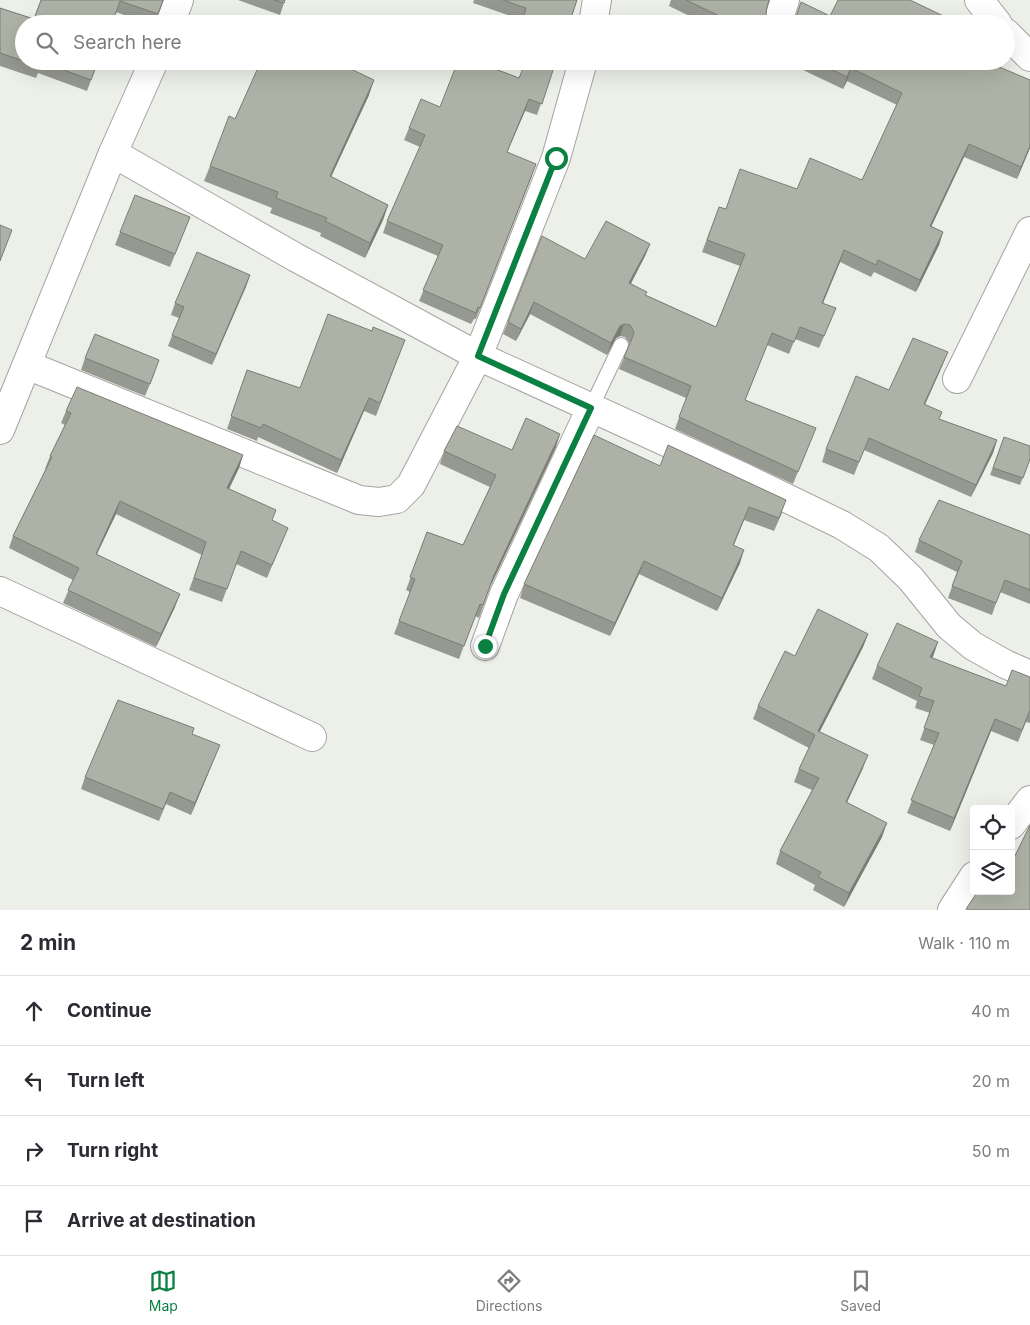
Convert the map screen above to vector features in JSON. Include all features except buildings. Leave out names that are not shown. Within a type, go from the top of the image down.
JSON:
[{"type":"street","points":[[173,15],[179,0]]},
{"type":"street","points":[[594,15],[597,0]]},
{"type":"street","points":[[780,15],[785,0]]},
{"type":"street","points":[[979,0],[991,15]]},
{"type":"street","points":[[1015,42],[1030,57]]},
{"type":"street","points":[[0,430],[15,376],[150,70]]},
{"type":"street","points":[[15,376],[359,500],[379,502],[396,499],[412,485],[478,356],[556,158],[580,70]]},
{"type":"street","points":[[113,153],[295,257],[478,356],[842,525],[879,548],[910,579],[949,626],[973,646],[1005,664],[1030,675]]},
{"type":"street","points":[[957,380],[1030,231]]},
{"type":"street","points":[[485,646],[504,594],[591,408]]},
{"type":"street","points":[[0,591],[312,737]]},
{"type":"street","points":[[1015,820],[1030,800]]},
{"type":"street","points":[[952,910],[970,882]]},
{"type":"lane","points":[[591,408],[621,345]]},
{"type":"route","points":[[485,646],[504,594],[591,408],[478,356],[556,158]]}]
